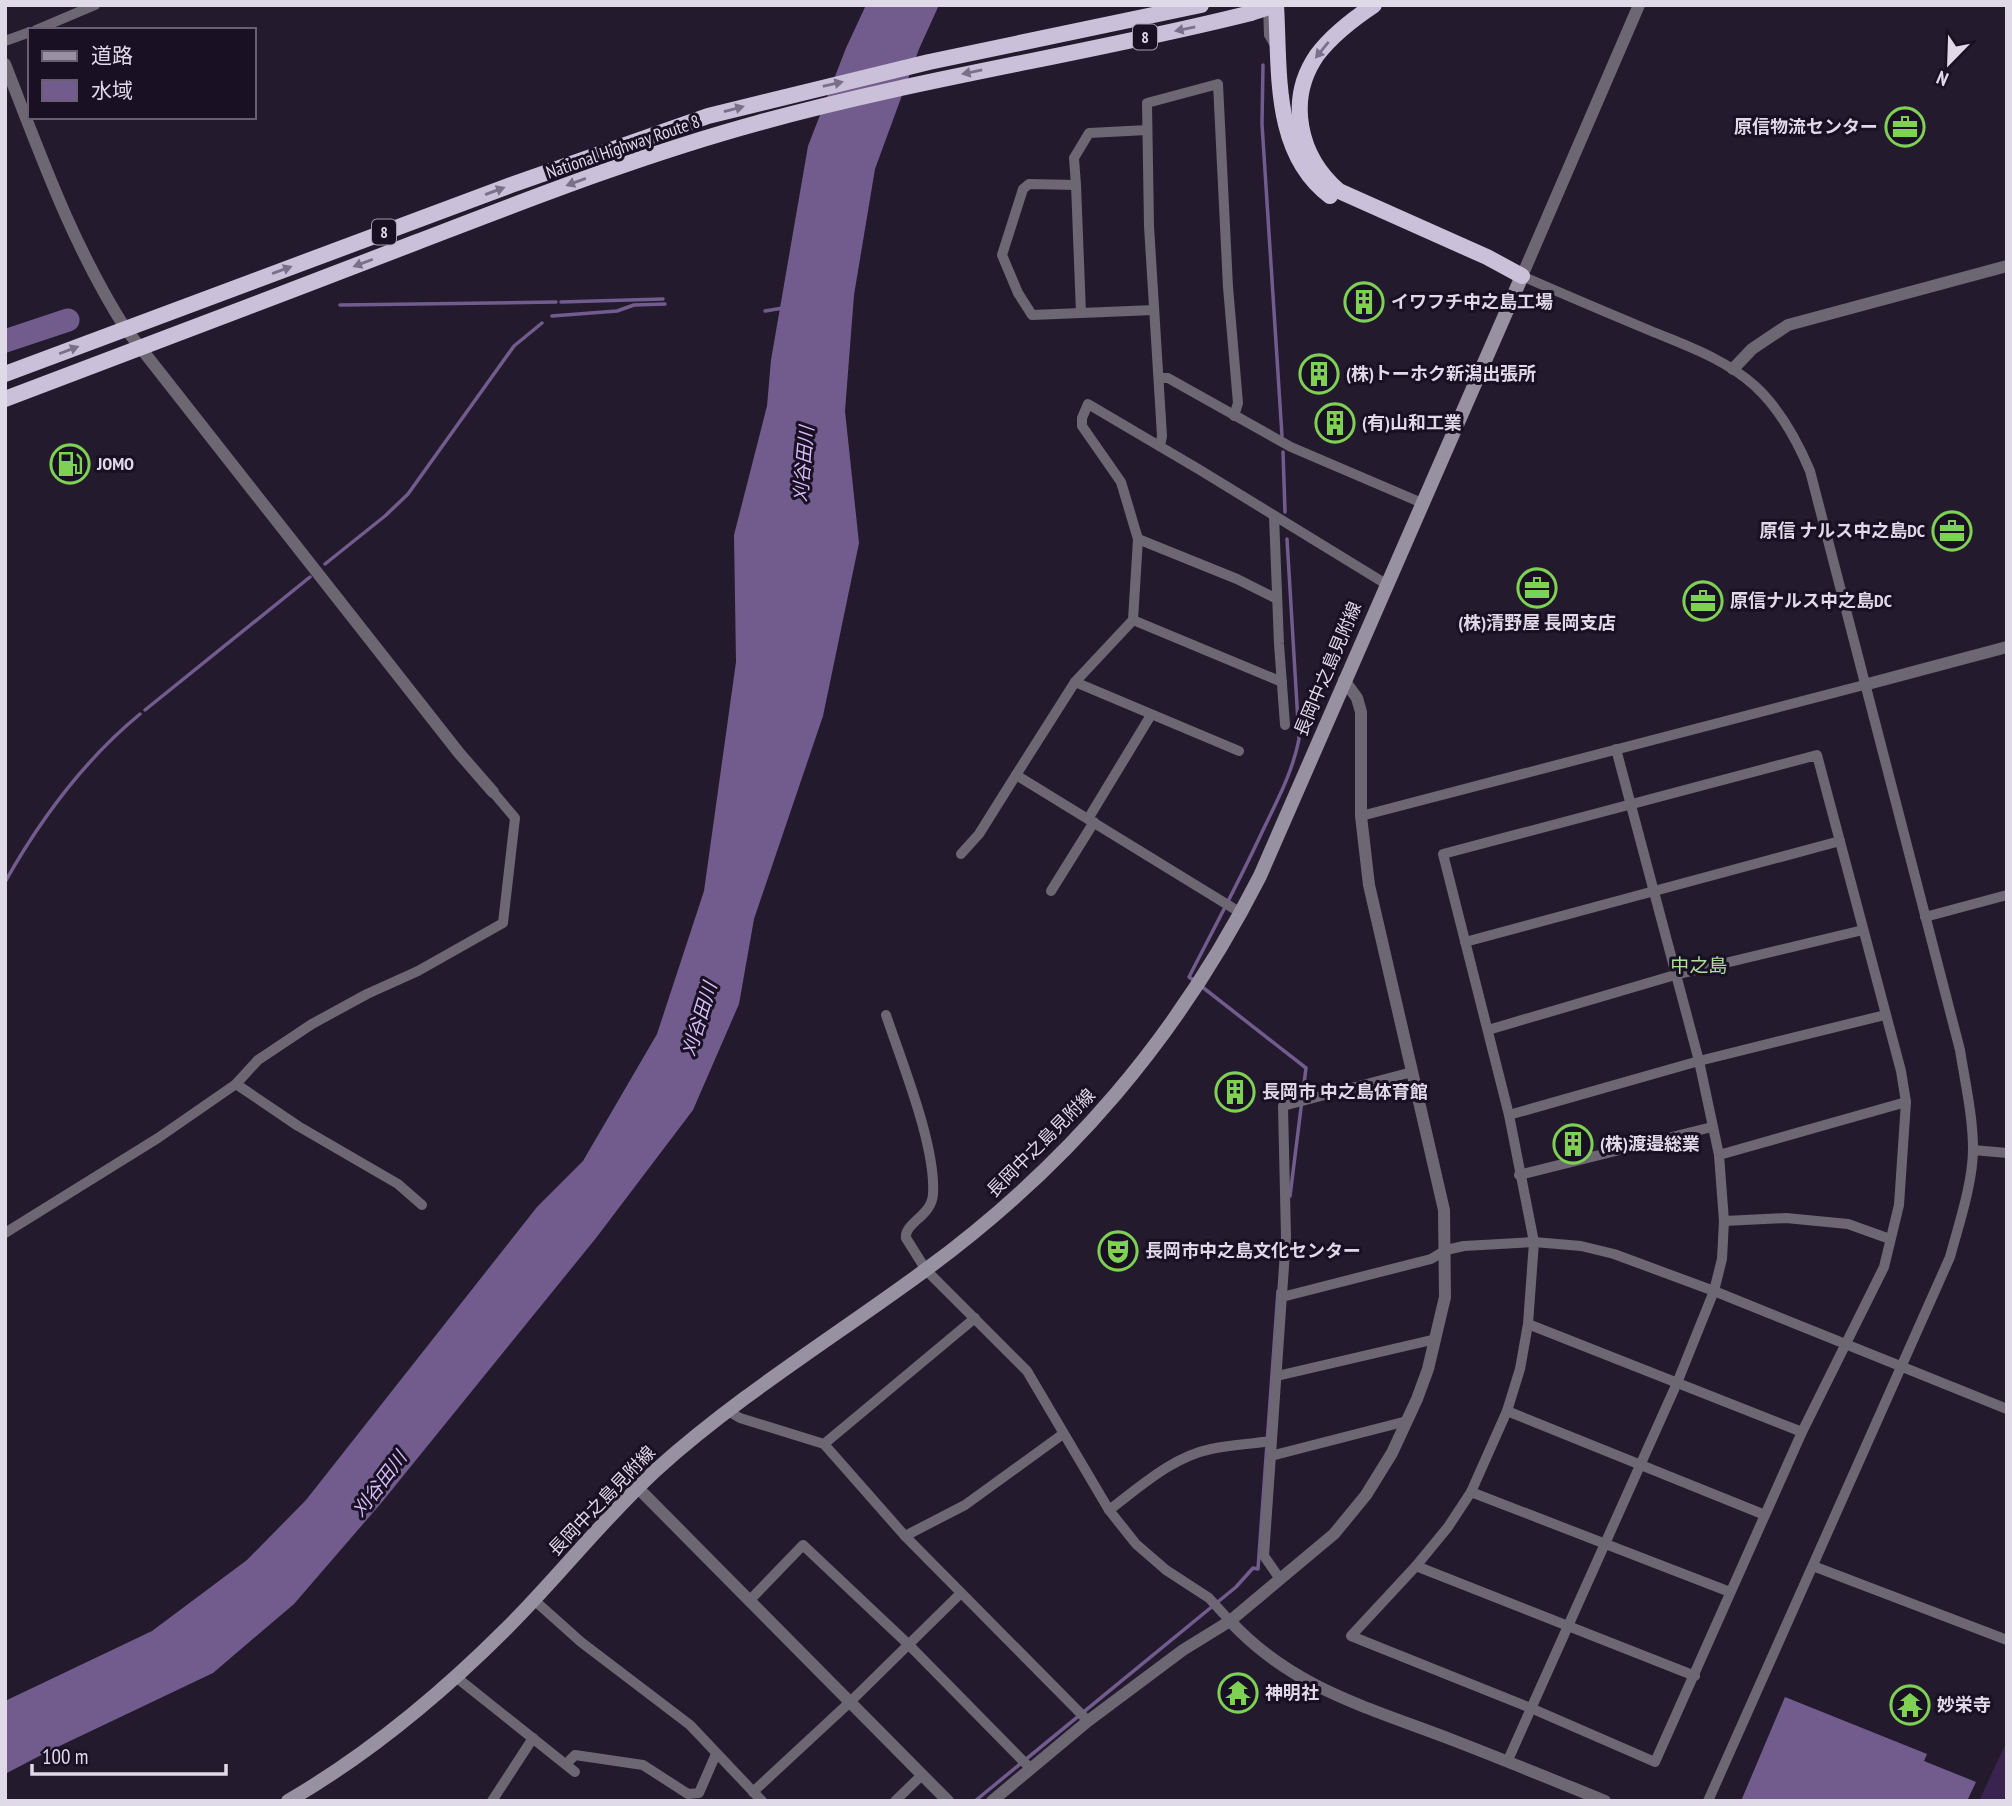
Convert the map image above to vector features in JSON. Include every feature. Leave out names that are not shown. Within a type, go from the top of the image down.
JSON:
[{"type":"highway","name":"National Highway Route 8","points":[[5,374],[603,151],[708,116],[1052,35],[1200,5]]},
{"type":"highway","name":"National Highway Route 8","points":[[5,398],[650,156],[757,123],[929,81],[1251,13],[1276,5]]},
{"type":"highway","points":[[1276,5],[1282,96],[1292,146],[1304,170],[1320,189],[1346,206],[1481,267],[1522,276]]},
{"type":"highway","points":[[1374,5],[1329,41],[1306,76],[1300,97],[1299,118],[1307,150],[1314,163],[1329,183],[1339,191],[1487,257],[1522,276]]},
{"type":"main road","name":"長岡中之島見附線","points":[[288,1801],[304,1797],[397,1727],[456,1677],[534,1600],[638,1488],[729,1411],[926,1270],[987,1222],[1035,1181],[1125,1086],[1187,1000],[1241,913],[1260,876],[1522,276]]},
{"type":"street","points":[[41,28],[95,5]]},
{"type":"street","points":[[1268,5],[1269,35],[1279,51]]},
{"type":"street","points":[[1639,5],[1522,276],[1689,347],[1733,369],[1755,386],[1773,406],[1799,445],[1810,471],[1960,1050],[1973,1150],[1964,1208],[1950,1257],[1708,1801]]},
{"type":"street","points":[[5,41],[28,33]]},
{"type":"street","points":[[5,64],[78,246],[125,328],[459,753],[515,818],[503,923],[418,971],[367,994],[312,1024],[258,1060],[236,1084],[158,1138],[5,1233]]},
{"type":"street","points":[[1160,446],[1160,378],[1154,310],[1147,103],[1218,84],[1228,287],[1238,403],[1234,416]]},
{"type":"street","points":[[1081,313],[1074,158],[1088,133],[1147,130]]},
{"type":"street","points":[[1076,185],[1029,184],[1023,189],[1002,255],[1018,293],[1031,315],[1154,310]]},
{"type":"street","points":[[1733,369],[1752,349],[1788,325],[2007,266]]},
{"type":"street","points":[[1160,378],[1168,378],[1291,447],[1422,503]]},
{"type":"street","points":[[961,854],[979,834],[1075,681],[1133,620],[1138,539],[1121,482],[1082,426],[1082,418],[1088,404],[1386,584]]},
{"type":"street","points":[[1274,516],[1285,725]]},
{"type":"street","points":[[1138,539],[1237,579],[1277,599]]},
{"type":"street","points":[[1133,620],[1282,682]]},
{"type":"street","points":[[1361,816],[2007,647]]},
{"type":"street","points":[[992,1801],[1088,1721],[1183,1650],[1230,1621],[1318,1548],[1348,1519],[1392,1453],[1417,1399],[1436,1339],[1445,1297],[1444,1210],[1369,885],[1361,816],[1362,712],[1357,698],[1344,680]]},
{"type":"street","points":[[1075,681],[1239,751]]},
{"type":"street","points":[[1051,891],[1151,715]]},
{"type":"street","points":[[1508,1760],[1678,1382],[1714,1292],[1722,1259],[1724,1221],[1719,1155],[1699,1060],[1616,749]]},
{"type":"street","points":[[1817,755],[1901,1071],[1906,1102],[1899,1205],[1884,1266],[1802,1432],[1656,1762],[1351,1636],[1416,1566],[1448,1527],[1471,1492],[1507,1411],[1520,1368],[1528,1324],[1534,1272],[1534,1242],[1509,1115],[1443,854],[1630,804],[1817,755]]},
{"type":"street","points":[[1016,775],[1241,913]]},
{"type":"street","points":[[1465,942],[1840,841]]},
{"type":"street","points":[[1926,917],[2007,895]]},
{"type":"street","points":[[1488,1030],[1675,975],[1863,930]]},
{"type":"street","points":[[886,1015],[922,1125],[933,1197],[931,1206],[905,1233],[906,1238],[926,1270],[1027,1371],[1109,1510],[1136,1544],[1150,1557],[1209,1598],[1252,1644],[1274,1661],[1331,1693],[1508,1760],[1605,1801]]},
{"type":"street","points":[[1509,1115],[1699,1060],[1885,1015]]},
{"type":"street","points":[[1280,1579],[1264,1556],[1286,1237],[1283,1106],[1412,1073]]},
{"type":"street","points":[[236,1084],[298,1126],[398,1184],[422,1205]]},
{"type":"street","points":[[1719,1155],[1906,1102]]},
{"type":"street","points":[[1519,1175],[1712,1127]]},
{"type":"street","points":[[1973,1150],[2007,1153]]},
{"type":"street","points":[[1724,1221],[1786,1218],[1848,1224],[1890,1239]]},
{"type":"street","points":[[1282,1297],[1431,1259],[1446,1250],[1464,1246],[1534,1242],[1581,1246],[1614,1254],[1714,1292],[2007,1409]]},
{"type":"street","points":[[824,1444],[975,1318]]},
{"type":"street","points":[[1528,1324],[1802,1432]]},
{"type":"street","points":[[1277,1376],[1436,1339]]},
{"type":"street","points":[[729,1411],[740,1418],[824,1444],[960,1594],[1088,1721]]},
{"type":"street","points":[[1507,1411],[1765,1515]]},
{"type":"street","points":[[1271,1456],[1407,1421]]},
{"type":"street","points":[[905,1536],[965,1505],[1063,1434]]},
{"type":"street","points":[[1109,1510],[1170,1465],[1209,1450],[1270,1441]]},
{"type":"street","points":[[638,1488],[948,1801]]},
{"type":"street","points":[[1471,1492],[1730,1592]]},
{"type":"street","points":[[749,1601],[803,1545],[909,1645],[1031,1768]]},
{"type":"street","points":[[1416,1566],[1695,1676]]},
{"type":"street","points":[[1813,1566],[2007,1640]]},
{"type":"street","points":[[753,1792],[960,1594]]},
{"type":"street","points":[[534,1600],[580,1642],[690,1725],[762,1801]]},
{"type":"street","points":[[456,1677],[575,1772]]},
{"type":"street","points":[[492,1801],[533,1738]]},
{"type":"street","points":[[566,1764],[575,1755],[643,1765],[688,1794],[698,1793],[716,1754]]},
{"type":"street","points":[[895,1801],[922,1775]]},
{"type":"shaded area","points":[[2007,1741],[2007,1793],[2003,1801],[1979,1801]]},
{"type":"water","name":"刈谷田川","points":[[866,5],[939,5],[919,49],[875,169],[854,295],[845,411],[859,543],[823,716],[754,919],[739,1004],[693,1110],[596,1238],[382,1502],[294,1604],[213,1673],[5,1774],[5,1701],[152,1631],[247,1560],[306,1500],[537,1207],[583,1161],[657,1034],[704,891],[736,662],[734,535],[767,406],[771,360],[808,146],[846,48]]},
{"type":"water","points":[[1785,1697],[1927,1754],[1924,1761],[1976,1782],[1967,1801],[1741,1801]]},
{"type":"waterway","points":[[1263,65],[1262,124],[1282,436]]},
{"type":"waterway","points":[[561,302],[663,299]]},
{"type":"waterway","points":[[340,305],[556,302]]},
{"type":"waterway","points":[[552,316],[617,311],[634,305],[665,304]]},
{"type":"waterway","points":[[765,311],[783,308]]},
{"type":"waterway","points":[[5,341],[68,320]]},
{"type":"waterway","points":[[325,564],[408,494],[514,346],[542,323]]},
{"type":"waterway","points":[[1283,452],[1285,512]]},
{"type":"waterway","points":[[1195,981],[1189,977],[1279,797],[1293,763],[1299,739],[1287,539]]},
{"type":"waterway","points":[[145,710],[310,577]]},
{"type":"waterway","points":[[5,882],[33,835],[65,792],[100,751],[140,714]]},
{"type":"waterway","points":[[1201,986],[1306,1068],[1290,1196]]},
{"type":"waterway","points":[[975,1801],[1236,1587],[1253,1568],[1258,1569],[1278,1291]]},
{"type":"place","name":"原信物流センター","points":[[1905,127]]},
{"type":"place","name":"イワフチ中之島工場","points":[[1364,302]]},
{"type":"place","name":"(株)トーホク新潟出張所","points":[[1319,374]]},
{"type":"place","name":"(有)山和工業","points":[[1335,423]]},
{"type":"place","name":"JOMO","points":[[70,464]]},
{"type":"place","name":"原信 ナルス中之島DC","points":[[1952,531]]},
{"type":"place","name":"(株)清野屋 長岡支店","points":[[1537,588]]},
{"type":"place","name":"原信ナルス中之島DC","points":[[1703,601]]},
{"type":"place","name":"長岡市 中之島体育館","points":[[1235,1092]]},
{"type":"place","name":"(株)渡邉総業","points":[[1573,1144]]},
{"type":"place","name":"長岡市中之島文化センター","points":[[1118,1251]]},
{"type":"place","name":"神明社","points":[[1238,1693]]},
{"type":"place","name":"妙栄寺","points":[[1910,1705]]},
{"type":"district","name":"中之島","points":[[1699,965]]}]
